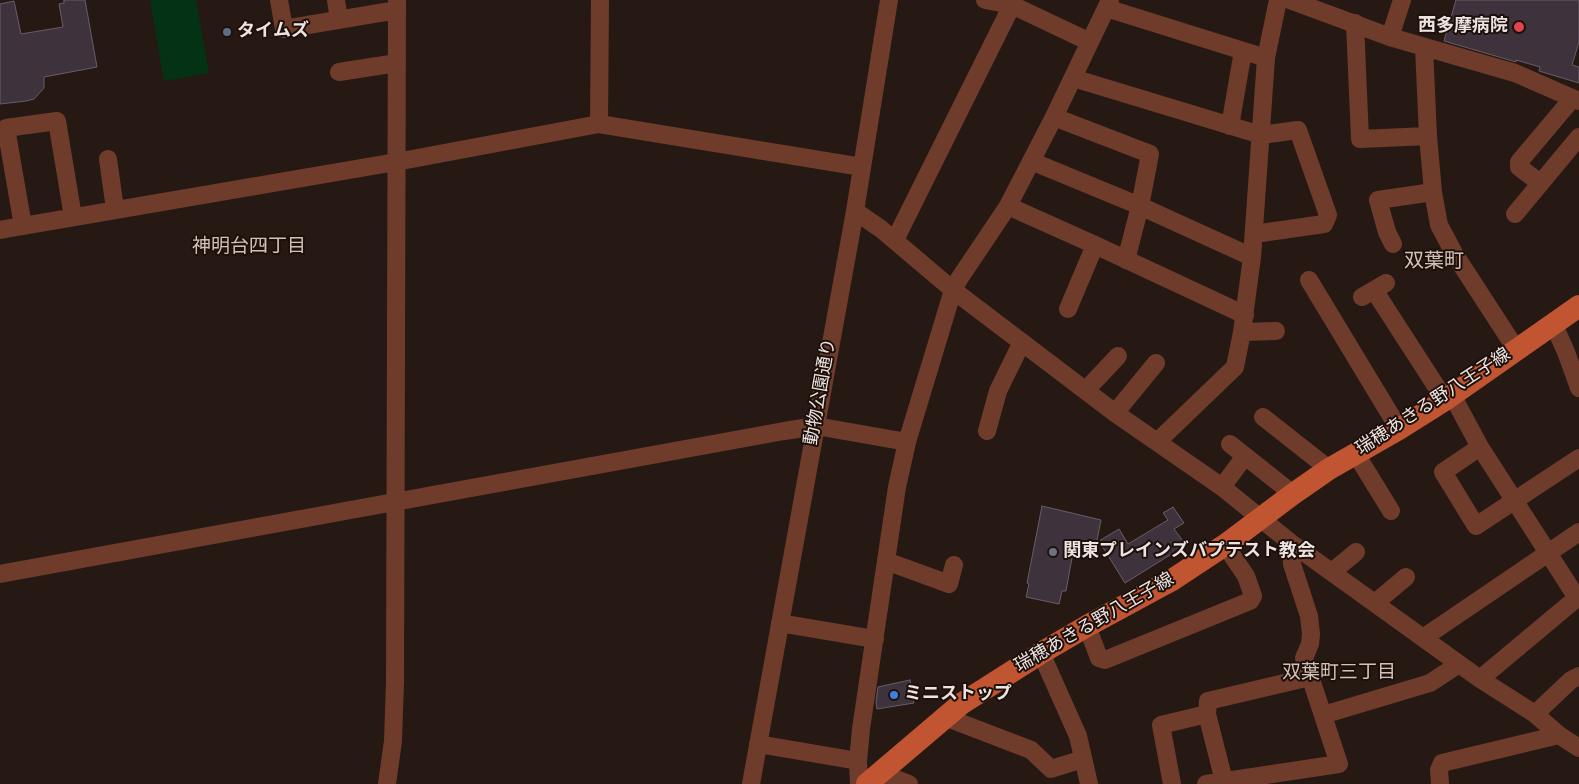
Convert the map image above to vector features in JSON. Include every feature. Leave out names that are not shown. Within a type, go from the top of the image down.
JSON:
[{"type":"main road","name":"瑞穂あきる野八王子線","points":[[876,775],[961,704],[1041,653],[1172,580],[1225,545],[1259,518],[1329,469],[1449,398],[1552,323],[1579,306]]},
{"type":"street","points":[[279,0],[284,29],[339,20],[397,5],[394,503],[395,682],[393,741],[387,784]]},
{"type":"street","points":[[336,0],[339,20]]},
{"type":"street","points":[[598,124],[600,0]]},
{"type":"street","name":"動物公園通り","points":[[750,784],[855,210],[889,0]]},
{"type":"street","points":[[985,0],[1012,5],[1090,42]]},
{"type":"street","points":[[1157,442],[1234,367],[1244,323],[1252,257],[1266,58],[1278,0]]},
{"type":"street","points":[[1290,0],[1390,37],[1515,73],[1575,100],[1519,162],[1519,167],[1540,183]]},
{"type":"street","points":[[1390,37],[1402,0]]},
{"type":"street","points":[[859,784],[858,756],[897,487],[907,442],[952,290],[1008,206],[1054,117],[1108,4],[1266,58]]},
{"type":"street","points":[[895,240],[1012,5]]},
{"type":"street","points":[[1355,23],[1360,139],[1428,136]]},
{"type":"street","points":[[1424,47],[1428,136],[1433,192],[1439,225],[1455,255],[1516,349]]},
{"type":"street","points":[[1230,126],[1243,51]]},
{"type":"street","points":[[339,72],[397,62]]},
{"type":"street","points":[[1073,78],[1261,135],[1298,130],[1328,215],[1324,224],[1254,234]]},
{"type":"street","points":[[1054,117],[1150,154],[1140,206],[1126,260]]},
{"type":"street","points":[[23,226],[6,128],[58,121],[73,217]]},
{"type":"street","points":[[0,230],[396,162],[598,124],[862,168]]},
{"type":"street","points":[[1514,214],[1579,137]]},
{"type":"street","points":[[108,159],[115,209]]},
{"type":"street","points":[[1031,161],[1140,206],[1252,257]]},
{"type":"street","points":[[1392,244],[1378,200],[1433,192]]},
{"type":"street","points":[[1008,206],[1126,260],[1244,323],[1276,331]]},
{"type":"street","points":[[855,210],[881,228],[952,290],[1115,413],[1222,488],[1291,543],[1480,679],[1498,688],[1535,714],[1559,735],[1579,748]]},
{"type":"street","points":[[1068,309],[1095,245]]},
{"type":"street","points":[[1309,280],[1399,429]]},
{"type":"street","points":[[1374,290],[1449,398],[1578,598],[1480,679]]},
{"type":"street","points":[[1552,323],[1566,352],[1579,388]]},
{"type":"street","points":[[987,431],[998,391],[1022,342]]},
{"type":"street","points":[[1086,390],[1118,356]]},
{"type":"street","points":[[1115,413],[1156,363]]},
{"type":"street","points":[[1263,417],[1329,469]]},
{"type":"street","points":[[0,574],[774,432],[816,426],[907,442]]},
{"type":"street","points":[[1230,444],[1293,494]]},
{"type":"street","points":[[1480,447],[1443,472],[1476,526],[1579,458]]},
{"type":"street","points":[[1356,454],[1391,511]]},
{"type":"street","points":[[1222,488],[1245,456]]},
{"type":"street","points":[[1423,638],[1579,532]]},
{"type":"street","points":[[1291,543],[1292,564],[1309,616],[1310,644],[1304,658],[1339,764],[1215,783],[1207,714],[1208,701],[1310,677]]},
{"type":"street","points":[[1087,626],[1098,658],[1105,660],[1250,601],[1253,596],[1246,576],[1225,545]]},
{"type":"street","points":[[1332,572],[1356,552]]},
{"type":"street","points":[[886,562],[949,584],[954,565]]},
{"type":"street","points":[[1375,603],[1406,577]]},
{"type":"street","points":[[780,623],[875,639]]},
{"type":"street","points":[[1041,653],[1078,736],[1089,784]]},
{"type":"street","points":[[1323,715],[1430,683],[1459,664]]},
{"type":"street","points":[[1535,714],[1571,680],[1579,676]]},
{"type":"street","points":[[1172,784],[1161,725],[1207,714]]},
{"type":"street","points":[[944,717],[1031,750],[1051,769],[1083,759]]},
{"type":"street","points":[[1440,784],[1439,770],[1442,763],[1559,735]]},
{"type":"street","points":[[758,744],[858,756],[876,775],[909,784]]},
{"type":"green space","points":[[150,0],[196,0],[209,73],[164,81]]},
{"type":"building","points":[[64,0],[85,0],[97,67],[44,77],[44,88],[34,99],[0,104],[0,4],[14,1],[21,34],[63,27],[59,4],[64,3]]},
{"type":"building","points":[[1456,0],[1579,0],[1579,42],[1572,65],[1579,67],[1579,83],[1539,71],[1540,67],[1444,41]]},
{"type":"building","points":[[1042,506],[1101,520],[1096,545],[1085,543],[1083,555],[1073,552],[1066,591],[1062,591],[1059,604],[1026,597]]},
{"type":"building","points":[[1173,507],[1184,523],[1174,529],[1186,545],[1125,583],[1099,541],[1119,529],[1128,544],[1168,520],[1163,513]]},
{"type":"building","name":"ミニストップ","points":[[910,680],[914,703],[877,709],[878,687]]},
{"type":"place","name":"西多摩病院","points":[[1519,27]]},
{"type":"place","name":"タイムズ","points":[[227,32]]},
{"type":"place","name":"関東プレインズバプテスト教会","points":[[1053,552]]},
{"type":"place","name":"ミニストップ","points":[[894,695]]},
{"type":"district","name":"神明台四丁目","points":[[249,248]]},
{"type":"district","name":"双葉町","points":[[1434,263]]},
{"type":"district","name":"双葉町三丁目","points":[[1339,674]]}]
